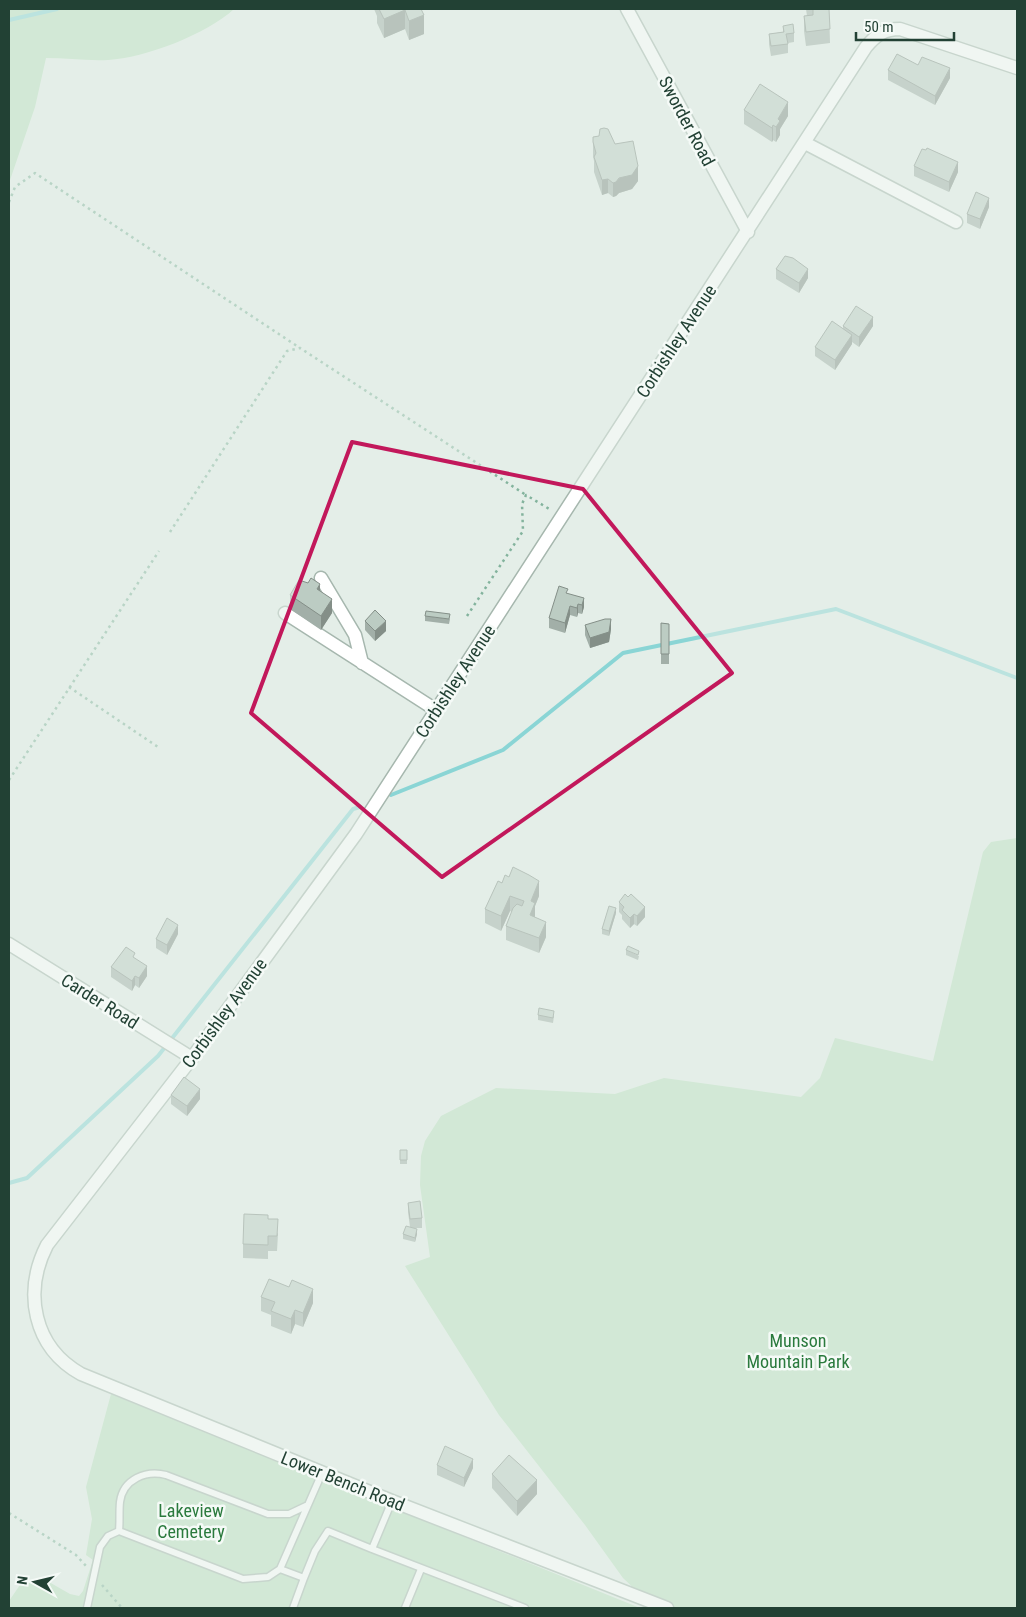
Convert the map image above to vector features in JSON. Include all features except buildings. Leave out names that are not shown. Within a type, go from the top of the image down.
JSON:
[{"type":"street","name":"Sworder Road","points":[[627,9],[748,232]]},
{"type":"street","name":"Corbishley Avenue","points":[[39,1325],[34,1302],[34,1280],[37,1264],[47,1245],[192,1058],[356,834],[748,232],[866,47],[874,37],[885,30],[910,31],[1017,68]]},
{"type":"street","points":[[805,143],[956,222]]},
{"type":"street","points":[[321,578],[355,635],[362,663]]},
{"type":"street","points":[[285,613],[436,710]]},
{"type":"street","name":"Carder Road","points":[[9,944],[192,1058]]},
{"type":"street","name":"Lower Bench Road","points":[[39,1325],[59,1359],[81,1374],[392,1501],[667,1608]]},
{"type":"lane","points":[[119,1530],[120,1502],[124,1491],[137,1478],[150,1473],[166,1475],[268,1514],[289,1514],[308,1505]]},
{"type":"lane","points":[[87,1608],[100,1548],[108,1536],[119,1530],[243,1578],[268,1577],[280,1569],[322,1473]]},
{"type":"lane","points":[[372,1549],[392,1501]]},
{"type":"lane","points":[[292,1608],[315,1551],[328,1531],[421,1569],[525,1608]]},
{"type":"lane","points":[[280,1569],[304,1578]]},
{"type":"lane","points":[[405,1608],[421,1569]]},
{"type":"path","points":[[9,202],[15,187],[35,174],[562,517]]},
{"type":"path","points":[[170,532],[287,351],[300,348]]},
{"type":"path","points":[[467,616],[523,531],[522,504],[526,495]]},
{"type":"path","points":[[9,780],[159,551]]},
{"type":"path","points":[[70,687],[158,747]]},
{"type":"path","points":[[9,1513],[76,1555],[122,1608]]},
{"type":"highlighted area","points":[[352,442],[583,489],[732,673],[442,877],[251,713]]},
{"type":"green space","points":[[9,9],[234,9],[192,36],[140,55],[108,60],[46,58],[35,107],[9,183]]},
{"type":"green space","name":"Munson Mountain Park","points":[[1017,838],[1017,1608],[672,1608],[642,1596],[623,1578],[585,1525],[499,1415],[405,1266],[430,1257],[420,1185],[421,1156],[425,1141],[441,1116],[496,1088],[615,1094],[664,1078],[801,1097],[820,1078],[835,1038],[933,1061],[983,852],[991,842]]},
{"type":"green space","name":"Lakeview Cemetery","points":[[111,1394],[640,1608],[9,1608],[9,1601],[22,1582],[49,1582],[70,1594],[79,1596],[83,1591],[93,1560],[86,1555],[92,1519],[86,1487]]},
{"type":"waterway","points":[[9,20],[57,9]]},
{"type":"waterway","points":[[391,795],[503,750],[623,653],[836,609],[1017,678]]},
{"type":"waterway","points":[[9,1183],[27,1178],[158,1056],[353,809],[360,807]]}]
